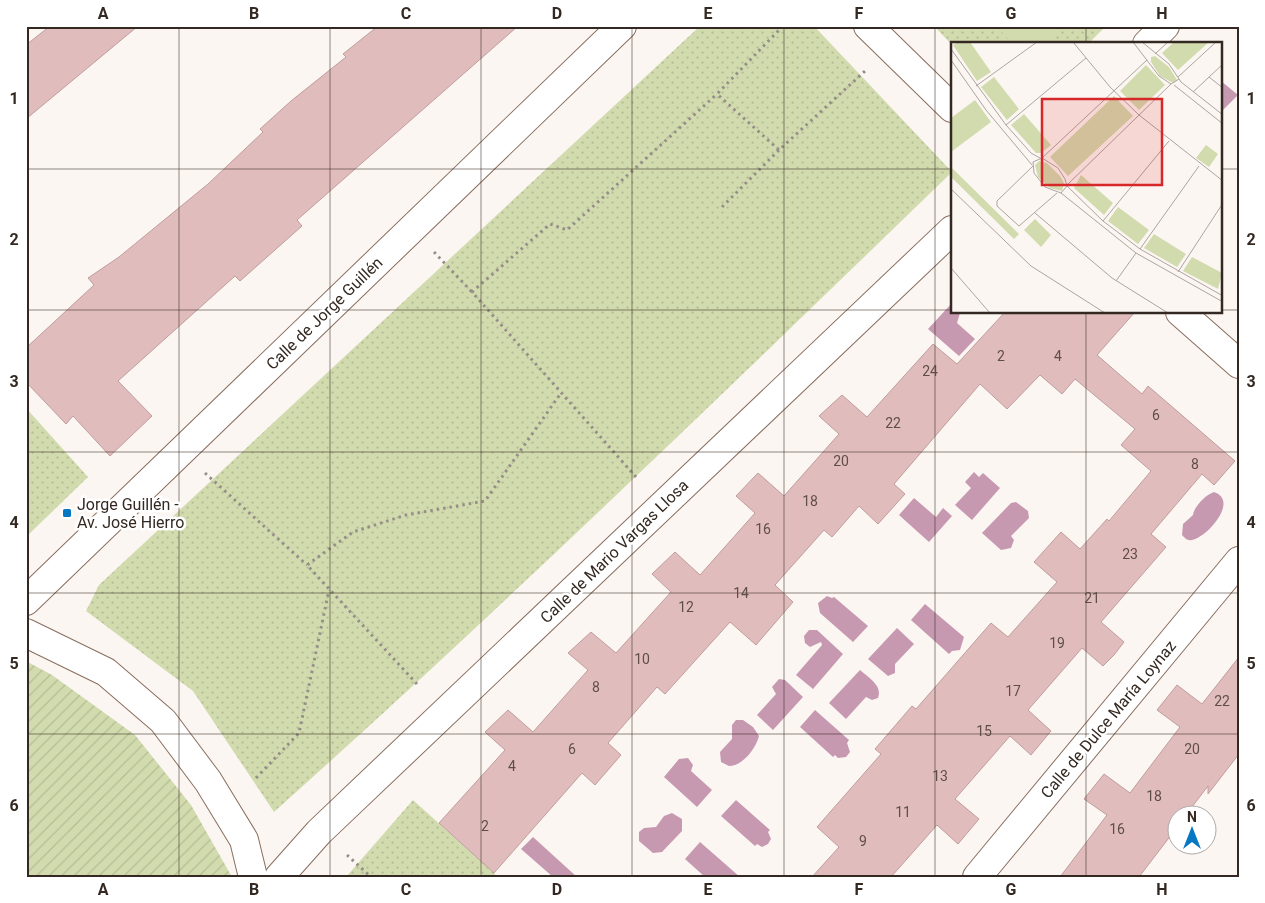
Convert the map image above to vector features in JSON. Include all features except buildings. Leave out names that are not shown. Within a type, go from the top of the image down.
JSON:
[{"type":"street","name":"Calle de Jorge Guillén","points":[[26,600],[622,26]]},
{"type":"street","points":[[868,26],[951,107]]},
{"type":"street","points":[[1149,42],[1165,26]]},
{"type":"street","name":"Calle de Mario Vargas Llosa","points":[[279,877],[319,832],[951,231]]},
{"type":"street","points":[[1182,314],[1239,364]]},
{"type":"street","name":"Calle de Dulce María Loynaz","points":[[977,877],[1239,562]]},
{"type":"street","points":[[26,633],[106,672],[163,721],[208,781],[244,840],[253,877]]},
{"type":"path","points":[[472,292],[550,224],[566,230],[717,94],[783,26]]},
{"type":"path","points":[[722,207],[779,150],[865,71]]},
{"type":"path","points":[[717,94],[779,150]]},
{"type":"path","points":[[433,250],[636,477]]},
{"type":"path","points":[[306,566],[353,532],[406,515],[485,501],[561,393]]},
{"type":"path","points":[[203,471],[306,566],[417,684]]},
{"type":"path","points":[[26,539],[31,543]]},
{"type":"path","points":[[256,778],[299,733],[329,590]]},
{"type":"path","points":[[347,855],[371,877]]},
{"type":"green space","points":[[700,26],[814,26],[951,171],[701,415],[446,655],[274,812],[193,691],[86,611],[99,585]]},
{"type":"green space","points":[[934,26],[1106,26],[1090,42],[951,42],[951,44]]},
{"type":"green space","points":[[996,26],[1063,26],[1046,42],[1011,42]]},
{"type":"green space","points":[[26,408],[88,477],[26,537]]},
{"type":"green space","points":[[26,661],[52,675],[135,735],[191,805],[232,877],[26,877]]},
{"type":"green space","points":[[413,800],[494,873],[497,877],[346,877]]},
{"type":"shaded area","points":[[1222,82],[1238,95],[1222,111]]},
{"type":"shaded area","points":[[951,304],[951,314],[960,314],[957,323],[975,339],[959,356],[928,329]]},
{"type":"shaded area","points":[[974,472],[979,477],[983,473],[1000,488],[972,520],[955,505],[971,488],[965,482]]},
{"type":"shaded area","points":[[1214,492],[1221,497],[1224,503],[1218,519],[1198,538],[1186,539],[1182,535],[1183,524],[1193,515],[1195,508],[1200,502]]},
{"type":"shaded area","points":[[914,498],[936,517],[943,508],[952,516],[929,542],[899,515]]},
{"type":"shaded area","points":[[1016,502],[1028,511],[1029,518],[1011,536],[1014,540],[1011,548],[1001,550],[982,533],[1011,503]]},
{"type":"shaded area","points":[[827,596],[834,597],[868,626],[853,642],[820,613],[818,603]]},
{"type":"shaded area","points":[[925,604],[964,637],[960,650],[952,651],[949,654],[911,620]]},
{"type":"shaded area","points":[[897,628],[914,644],[895,664],[895,673],[888,676],[868,659]]},
{"type":"shaded area","points":[[809,630],[817,630],[843,654],[813,689],[796,675],[822,645],[821,642],[810,647],[805,643],[804,636]]},
{"type":"shaded area","points":[[860,670],[877,686],[879,690],[878,698],[872,700],[866,697],[846,719],[829,703]]},
{"type":"shaded area","points":[[779,679],[785,680],[803,697],[773,730],[757,715],[776,694],[772,687]]},
{"type":"shaded area","points":[[815,710],[849,740],[847,743],[850,752],[846,757],[838,758],[835,755],[833,757],[800,727]]},
{"type":"shaded area","points":[[736,720],[743,720],[753,727],[759,736],[755,746],[744,760],[729,766],[721,762],[720,752],[732,739],[732,725]]},
{"type":"shaded area","points":[[688,758],[693,765],[691,771],[712,790],[697,807],[664,777],[679,759]]},
{"type":"shaded area","points":[[736,800],[770,830],[768,832],[771,839],[768,844],[762,847],[757,844],[755,846],[721,816]]},
{"type":"shaded area","points":[[672,813],[682,819],[682,831],[662,852],[653,853],[639,841],[639,832],[644,828],[656,827],[664,816]]},
{"type":"shaded area","points":[[533,837],[577,877],[553,877],[521,849]]},
{"type":"shaded area","points":[[700,842],[740,877],[705,877],[685,859]]},
{"type":"place","name":"Jorge Guillén - Av. José Hierro","points":[[67,513]]}]
